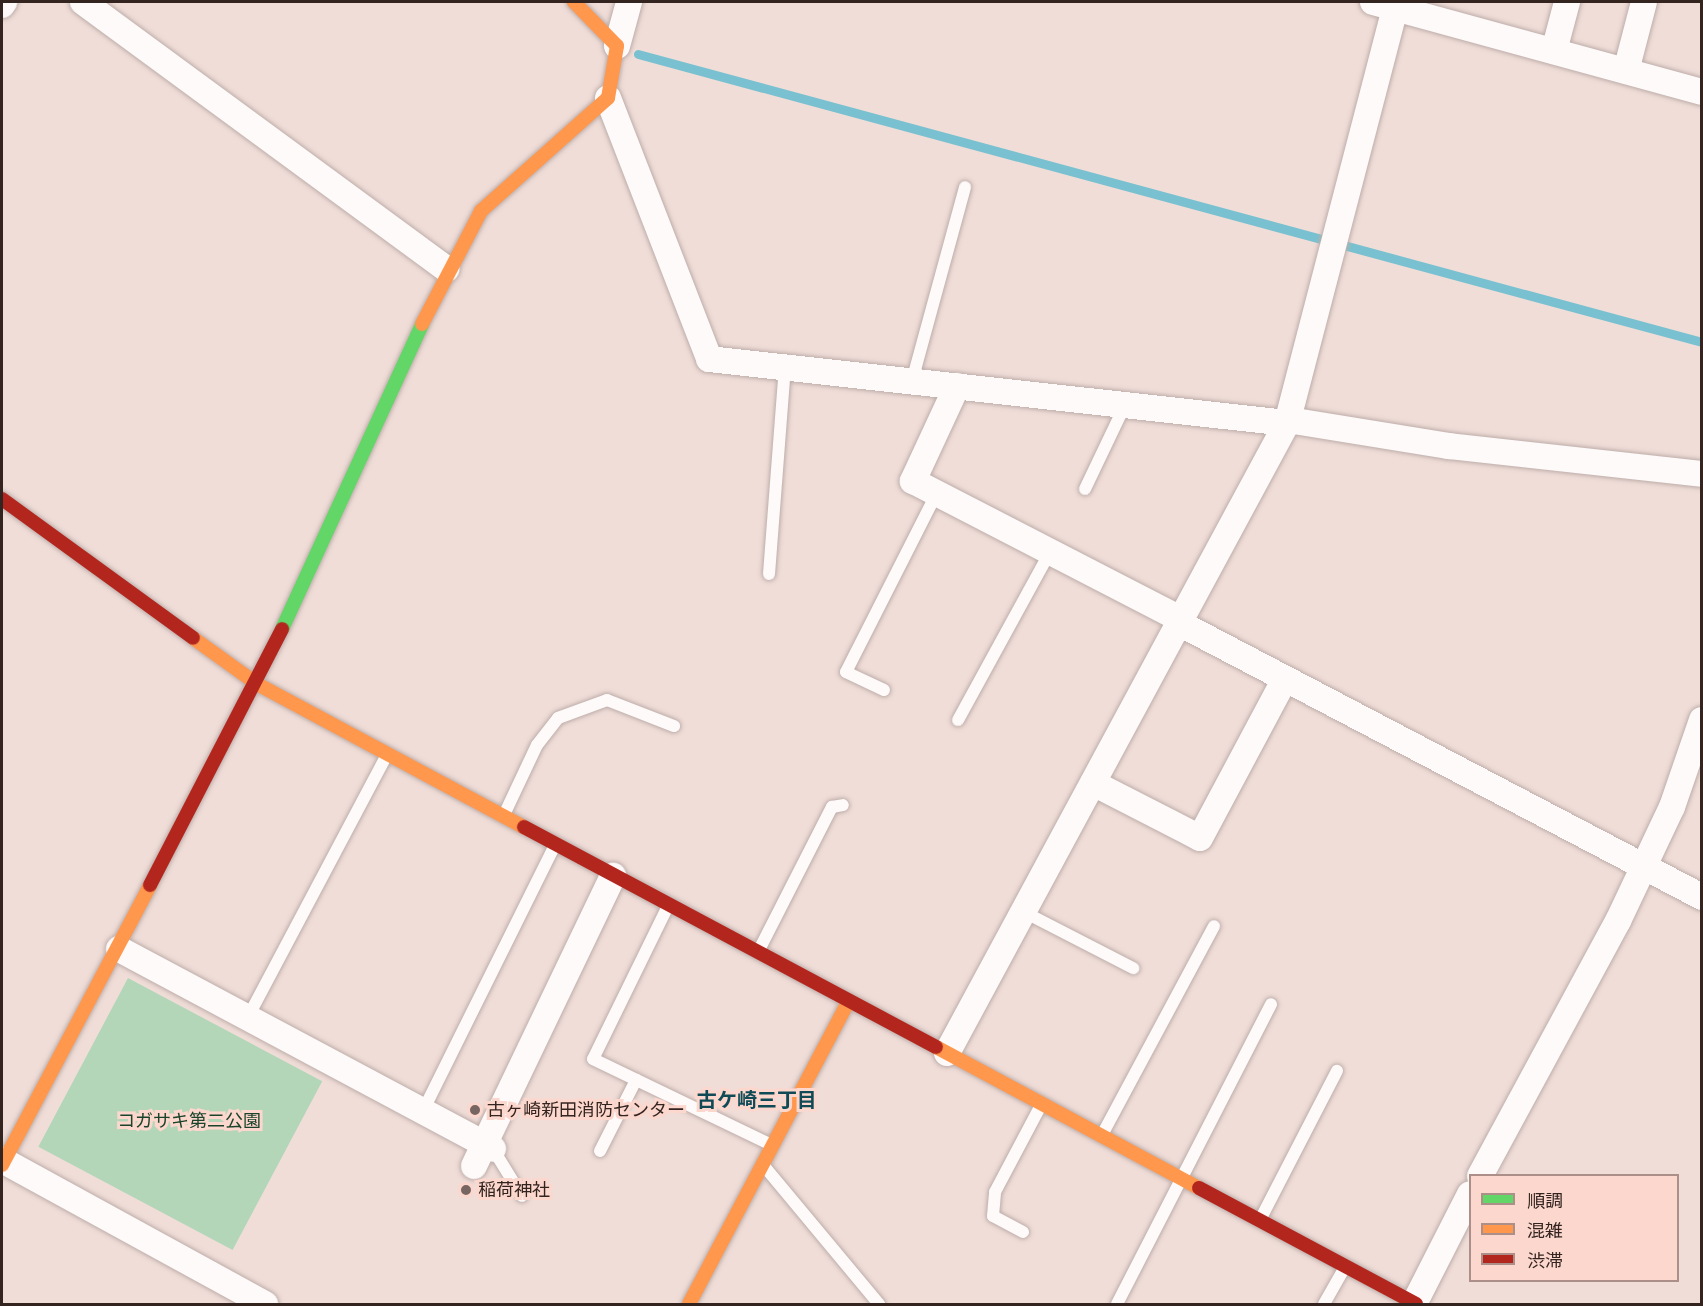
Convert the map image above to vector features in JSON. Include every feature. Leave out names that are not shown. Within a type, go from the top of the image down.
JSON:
[{"type":"street","points":[[83,2],[447,269]]},
{"type":"street","points":[[574,2],[617,46]]},
{"type":"street","points":[[629,2],[617,46],[608,98],[709,359],[1287,422],[1449,446],[1701,474]]},
{"type":"street","points":[[1554,51],[1567,2]]},
{"type":"street","points":[[1626,70],[1644,2]]},
{"type":"street","points":[[947,1053],[1178,620],[1287,422],[1388,4],[1701,92]]},
{"type":"street","points":[[265,1305],[2,1162],[120,949],[257,684],[447,269],[481,211],[608,98]]},
{"type":"street","points":[[957,386],[913,481],[1178,620],[1285,680],[1701,897]]},
{"type":"street","points":[[2,499],[257,684],[1415,1304],[1469,1196]]},
{"type":"street","points":[[1093,783],[1200,838],[1285,680]]},
{"type":"street","points":[[1481,1174],[1644,866],[1672,807],[1701,720]]},
{"type":"street","points":[[120,949],[421,1114],[484,1153],[613,876]]},
{"type":"street","points":[[689,1305],[775,1146],[848,1002]]},
{"type":"lane","points":[[912,381],[965,187]]},
{"type":"lane","points":[[769,574],[785,368]]},
{"type":"lane","points":[[1085,489],[1125,405]]},
{"type":"lane","points":[[884,690],[846,672],[937,493]]},
{"type":"lane","points":[[958,720],[1050,552]]},
{"type":"lane","points":[[503,817],[537,745],[558,718],[607,700],[674,726]]},
{"type":"lane","points":[[247,1019],[387,755]]},
{"type":"lane","points":[[758,953],[832,807],[843,805]]},
{"type":"lane","points":[[421,1114],[555,845]]},
{"type":"lane","points":[[669,905],[593,1059],[775,1146]]},
{"type":"lane","points":[[1024,912],[1133,968]]},
{"type":"lane","points":[[1102,1137],[1214,926]]},
{"type":"lane","points":[[1117,1305],[1271,1004]]},
{"type":"lane","points":[[1259,1222],[1337,1071]]},
{"type":"lane","points":[[600,1151],[636,1080]]},
{"type":"lane","points":[[1023,1232],[993,1216],[995,1192],[1041,1104]]},
{"type":"lane","points":[[484,1153],[522,1196]]},
{"type":"lane","points":[[764,1165],[879,1305]]},
{"type":"lane","points":[[1324,1305],[1345,1267]]},
{"type":"green space","name":"コガサキ第二公園","points":[[128,978],[322,1081],[233,1250],[38,1147]]},
{"type":"waterway","points":[[638,54],[1702,342]]},
{"type":"traffic: fast","points":[[282,629],[422,324]]},
{"type":"traffic: slow","points":[[422,324],[481,211],[608,98],[617,46],[574,2]]},
{"type":"traffic: slow","points":[[193,638],[257,684],[524,827]]},
{"type":"traffic: slow","points":[[2,1165],[150,885]]},
{"type":"traffic: slow","points":[[689,1304],[848,1002]]},
{"type":"traffic: slow","points":[[936,1047],[1199,1188]]},
{"type":"traffic: jam","points":[[2,499],[193,638]]},
{"type":"traffic: jam","points":[[150,885],[282,629]]},
{"type":"traffic: jam","points":[[524,827],[936,1047]]},
{"type":"traffic: jam","points":[[1199,1188],[1416,1304]]},
{"type":"place","name":"古ヶ崎新田消防センター","points":[[475,1110]]},
{"type":"place","name":"稲荷神社","points":[[466,1190]]},
{"type":"district","name":"古ケ崎三丁目","points":[[757,1100]]}]
